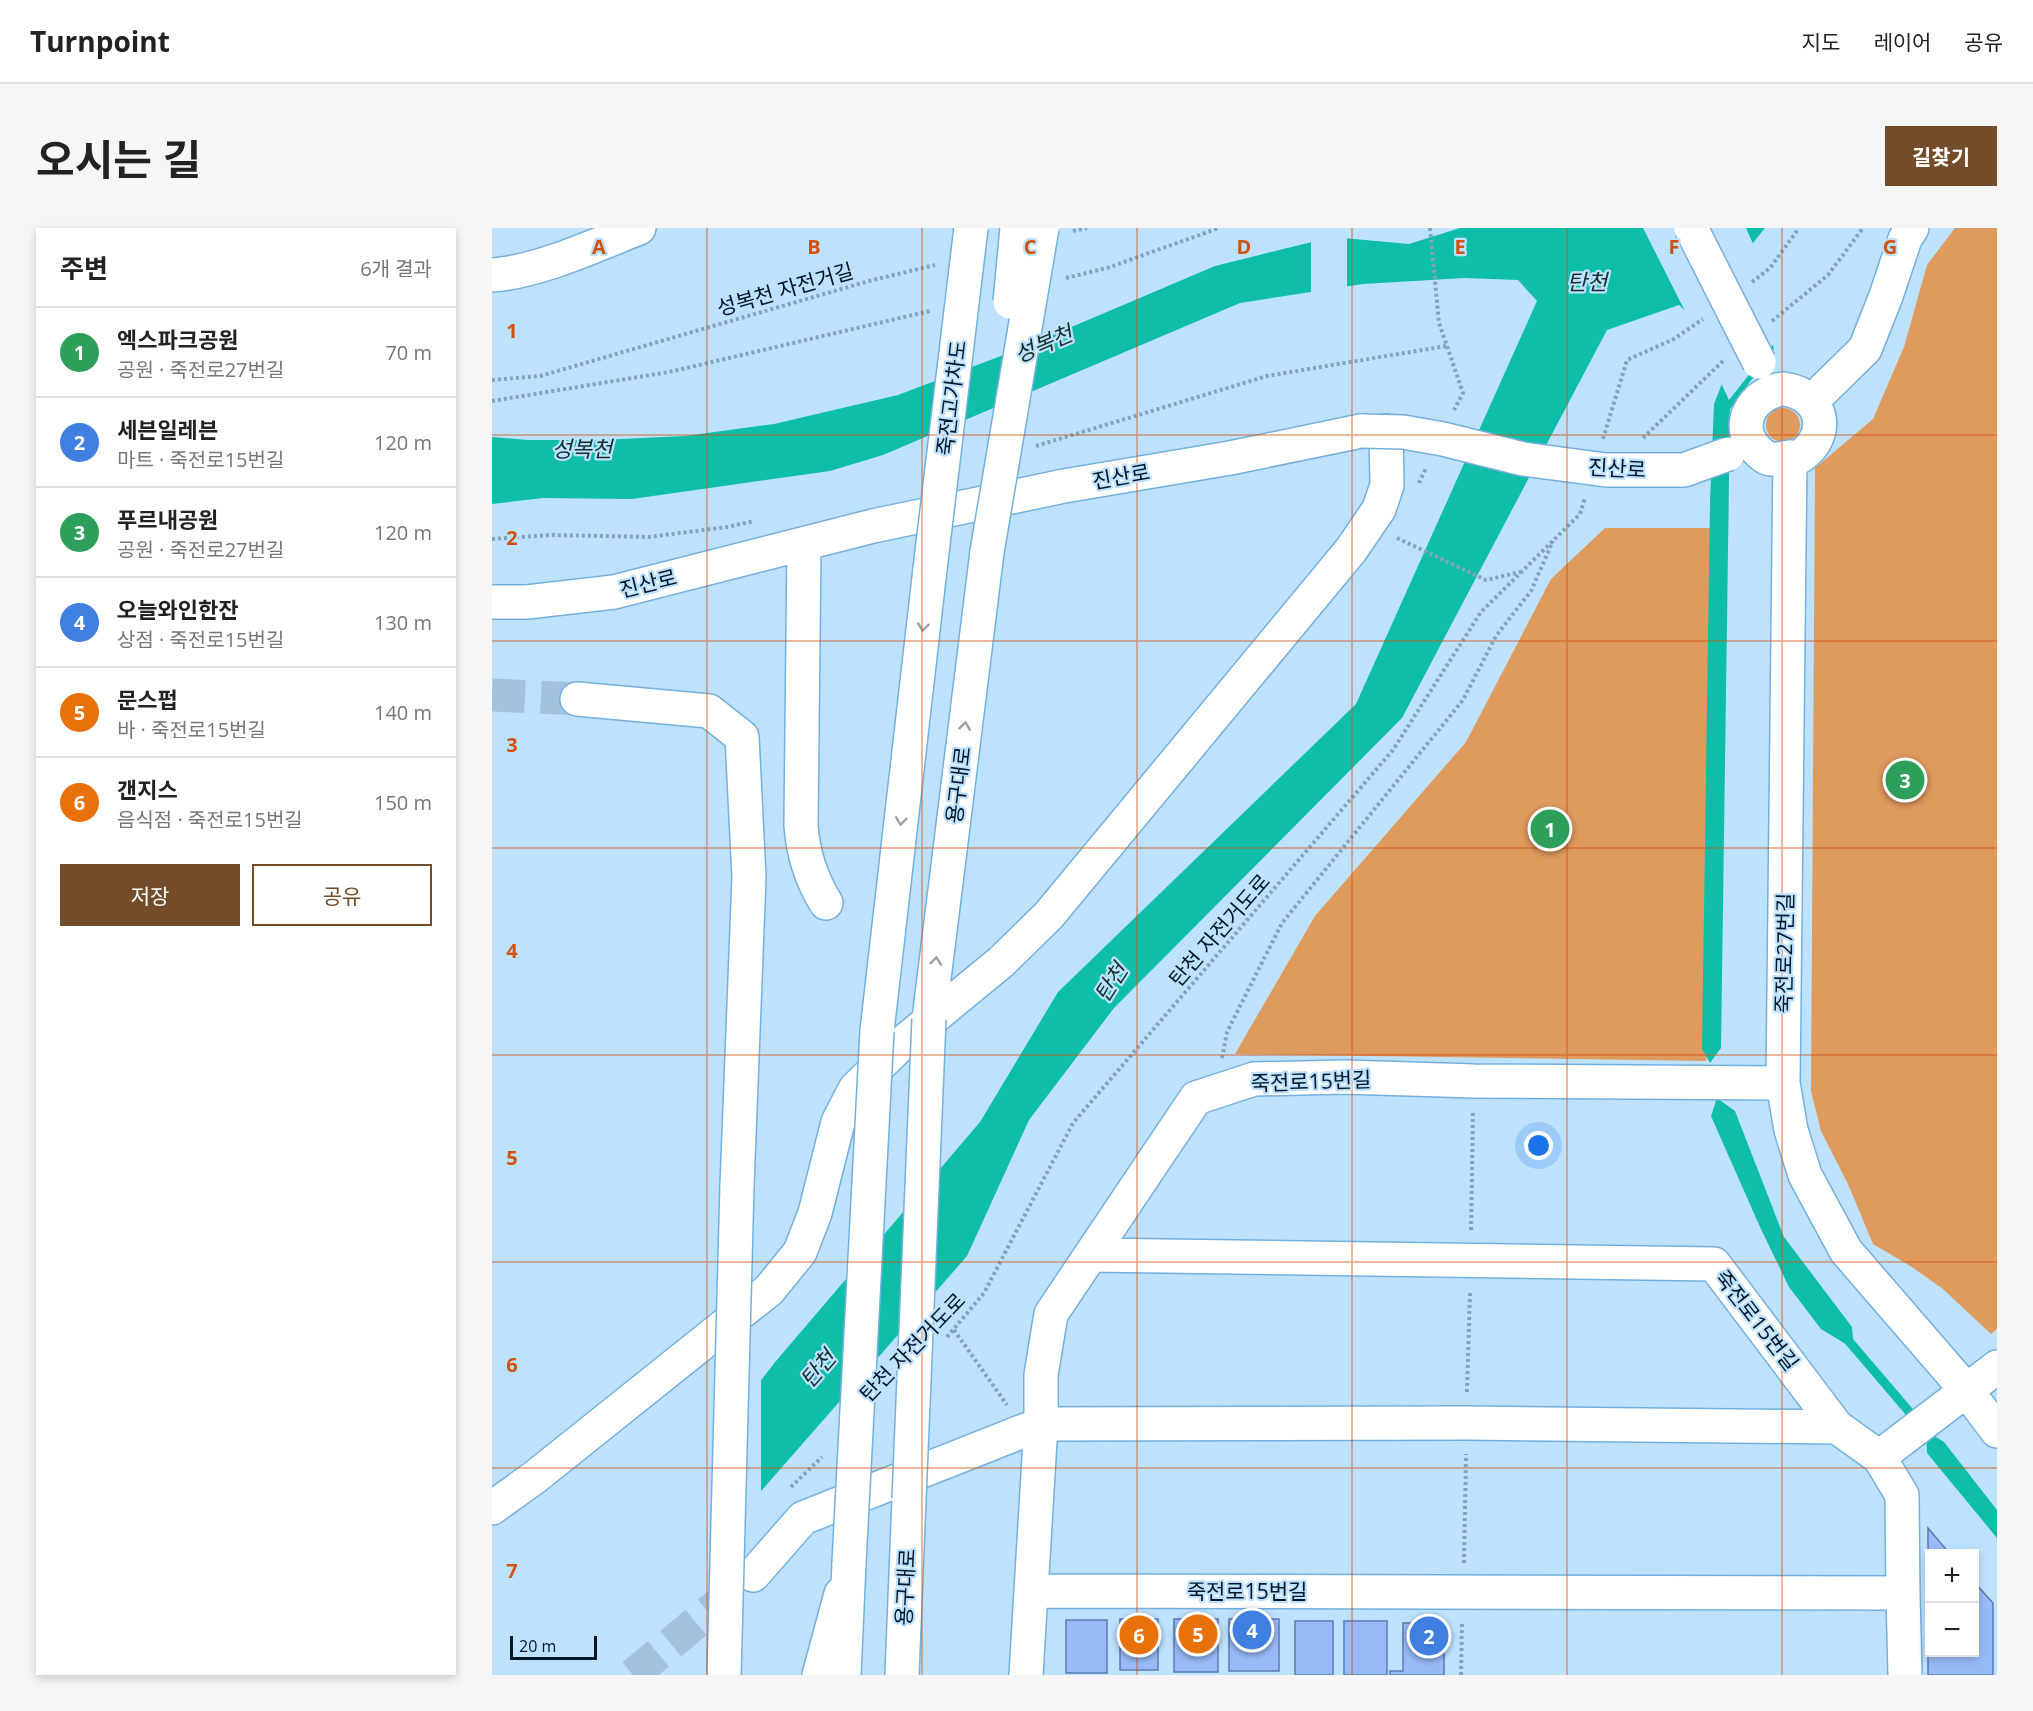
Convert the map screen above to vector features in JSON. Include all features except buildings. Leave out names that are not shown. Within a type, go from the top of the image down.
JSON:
[{"type":"street","points":[[492,275],[505,274],[566,256],[639,228]]},
{"type":"street","points":[[844,1675],[877,1031],[930,569],[951,228]]},
{"type":"street","name":"죽전고가차도","points":[[930,569],[971,228]]},
{"type":"street","points":[[987,552],[1017,228]]},
{"type":"street","points":[[1691,228],[1767,376],[1811,402],[1817,412],[1820,424],[1813,446],[1804,455],[1794,460],[1790,457],[1771,459],[1740,448],[1749,413],[1764,393],[1767,376]]},
{"type":"street","points":[[1811,402],[1865,349],[1887,296],[1905,239],[1912,228]]},
{"type":"street","points":[[987,552],[1053,231]]},
{"type":"street","points":[[492,1508],[535,1477],[769,1290],[800,1252],[815,1213],[838,1122],[855,1089],[900,1045],[1001,962],[1049,915],[1351,550],[1379,509],[1387,485],[1373,431]]},
{"type":"street","name":"진산로","points":[[492,602],[527,602],[614,592],[873,526],[1064,486],[1373,431],[1402,432],[1443,439],[1523,459],[1606,470],[1684,470],[1740,448]]},
{"type":"street","name":"죽전로27번길","points":[[1790,457],[1783,1083],[1791,1130],[1805,1175],[1846,1251],[1967,1391],[1997,1431]]},
{"type":"street","points":[[804,544],[801,825],[803,848],[815,886],[826,903]]},
{"type":"street","name":"용구대로","points":[[902,1675],[929,1019],[987,552]]},
{"type":"street","points":[[577,699],[709,711],[742,737],[749,877],[737,1186],[724,1675]]},
{"type":"street","name":"죽전로15번길","points":[[1026,1675],[1041,1424],[1041,1376],[1051,1314],[1196,1098],[1254,1079],[1345,1077],[1474,1081],[1783,1083]]},
{"type":"street","name":"죽전로15번길","points":[[1091,1255],[1714,1264],[1837,1427],[1884,1454],[1902,1495],[1905,1675]]},
{"type":"street","points":[[1884,1454],[1997,1367]]},
{"type":"street","points":[[753,1575],[803,1518],[1041,1424],[1466,1423],[1837,1427]]},
{"type":"street","points":[[819,1675],[849,1563]]},
{"type":"street","name":"죽전로15번길","points":[[1030,1592],[1904,1593]]},
{"type":"path","points":[[1053,231],[1087,228]]},
{"type":"path","points":[[1061,279],[1107,268],[1219,228]]},
{"type":"path","points":[[1430,228],[1439,323],[1446,346]]},
{"type":"path","points":[[1770,268],[1799,228]]},
{"type":"path","name":"성복천 자전거길","points":[[492,380],[540,376],[858,284],[938,264]]},
{"type":"path","points":[[492,402],[669,372],[935,310]]},
{"type":"path","points":[[1603,440],[1627,360],[1674,339]]},
{"type":"path","name":"탄천 자전거도로","points":[[945,1338],[984,1293],[1073,1123],[1393,750],[1481,612],[1580,514],[1585,496]]},
{"type":"path","points":[[1404,540],[1486,580],[1522,571]]},
{"type":"path","points":[[1216,1092],[1227,1032],[1282,923],[1463,700],[1496,636],[1532,591],[1554,540]]},
{"type":"path","points":[[1461,1675],[1474,1081]]},
{"type":"path","points":[[954,1330],[1011,1412],[1041,1424]]},
{"type":"path","points":[[784,1494],[826,1453]]},
{"type":"shaded area","points":[[1955,228],[1997,228],[1997,1329],[1991,1334],[1943,1289],[1873,1244],[1848,1184],[1821,1131],[1811,1091],[1815,468],[1873,419],[1904,347],[1927,265]]},
{"type":"shaded area","points":[[1783,408],[1795,413],[1800,425],[1795,437],[1783,442],[1771,437],[1766,425],[1771,413]]},
{"type":"shaded area","points":[[1605,528],[1716,528],[1706,1061],[1235,1054],[1315,916],[1466,742],[1551,579]]},
{"type":"water","name":"탄천","points":[[1460,228],[1765,228],[1741,258],[1756,283],[1774,349],[1730,409],[1721,1048],[1710,1063],[1702,1049],[1710,501],[1714,404],[1733,356],[1679,305],[1607,330],[1402,718],[1114,1008],[1029,1120],[967,1256],[663,1603],[492,1675],[592,1594],[776,1361],[980,1122],[1058,992],[1356,704],[1537,301],[1518,280],[1465,278],[1363,284],[1240,303],[883,455],[830,471],[632,499],[543,498],[492,504],[492,437],[528,440],[599,440],[685,436],[774,424],[898,395],[1022,348],[1215,266],[1332,237],[1409,244]]},
{"type":"water","points":[[1717,1098],[1735,1111],[1784,1237],[1852,1327],[1854,1349],[1821,1329],[1789,1287],[1711,1116]]},
{"type":"water","points":[[1926,1431],[1944,1442],[1997,1510],[1997,1538],[1927,1453]]},
{"type":"pier","points":[[1643,228],[1746,228],[1754,246],[1745,258],[1759,282],[1775,342],[1729,400],[1720,381],[1729,357],[1688,317]]},
{"type":"pier","points":[[1332,234],[1347,235],[1347,290],[1311,295],[1311,239]]},
{"type":"pier","points":[[761,1376],[761,1497],[665,1605],[548,1675],[492,1675],[492,1641],[590,1591]]},
{"type":"waterway","points":[[1847,1339],[1918,1422]]},
{"type":"tunnel","points":[[492,695],[577,699]]},
{"type":"tunnel","points":[[633,1675],[745,1582]]},
{"type":"place","name":"푸르내공원","points":[[1905,780]]},
{"type":"place","name":"엑스파크공원","points":[[1550,829]]},
{"type":"place","name":"오늘와인한잔","points":[[1252,1630]]},
{"type":"place","name":"문스펍","points":[[1198,1634]]},
{"type":"place","name":"갠지스","points":[[1139,1635]]},
{"type":"place","name":"세븐일레븐","points":[[1429,1636]]},
{"type":"water label","name":"성복천","points":[[1043,343]]},
{"type":"water label","name":"성복천","points":[[582,448]]}]
